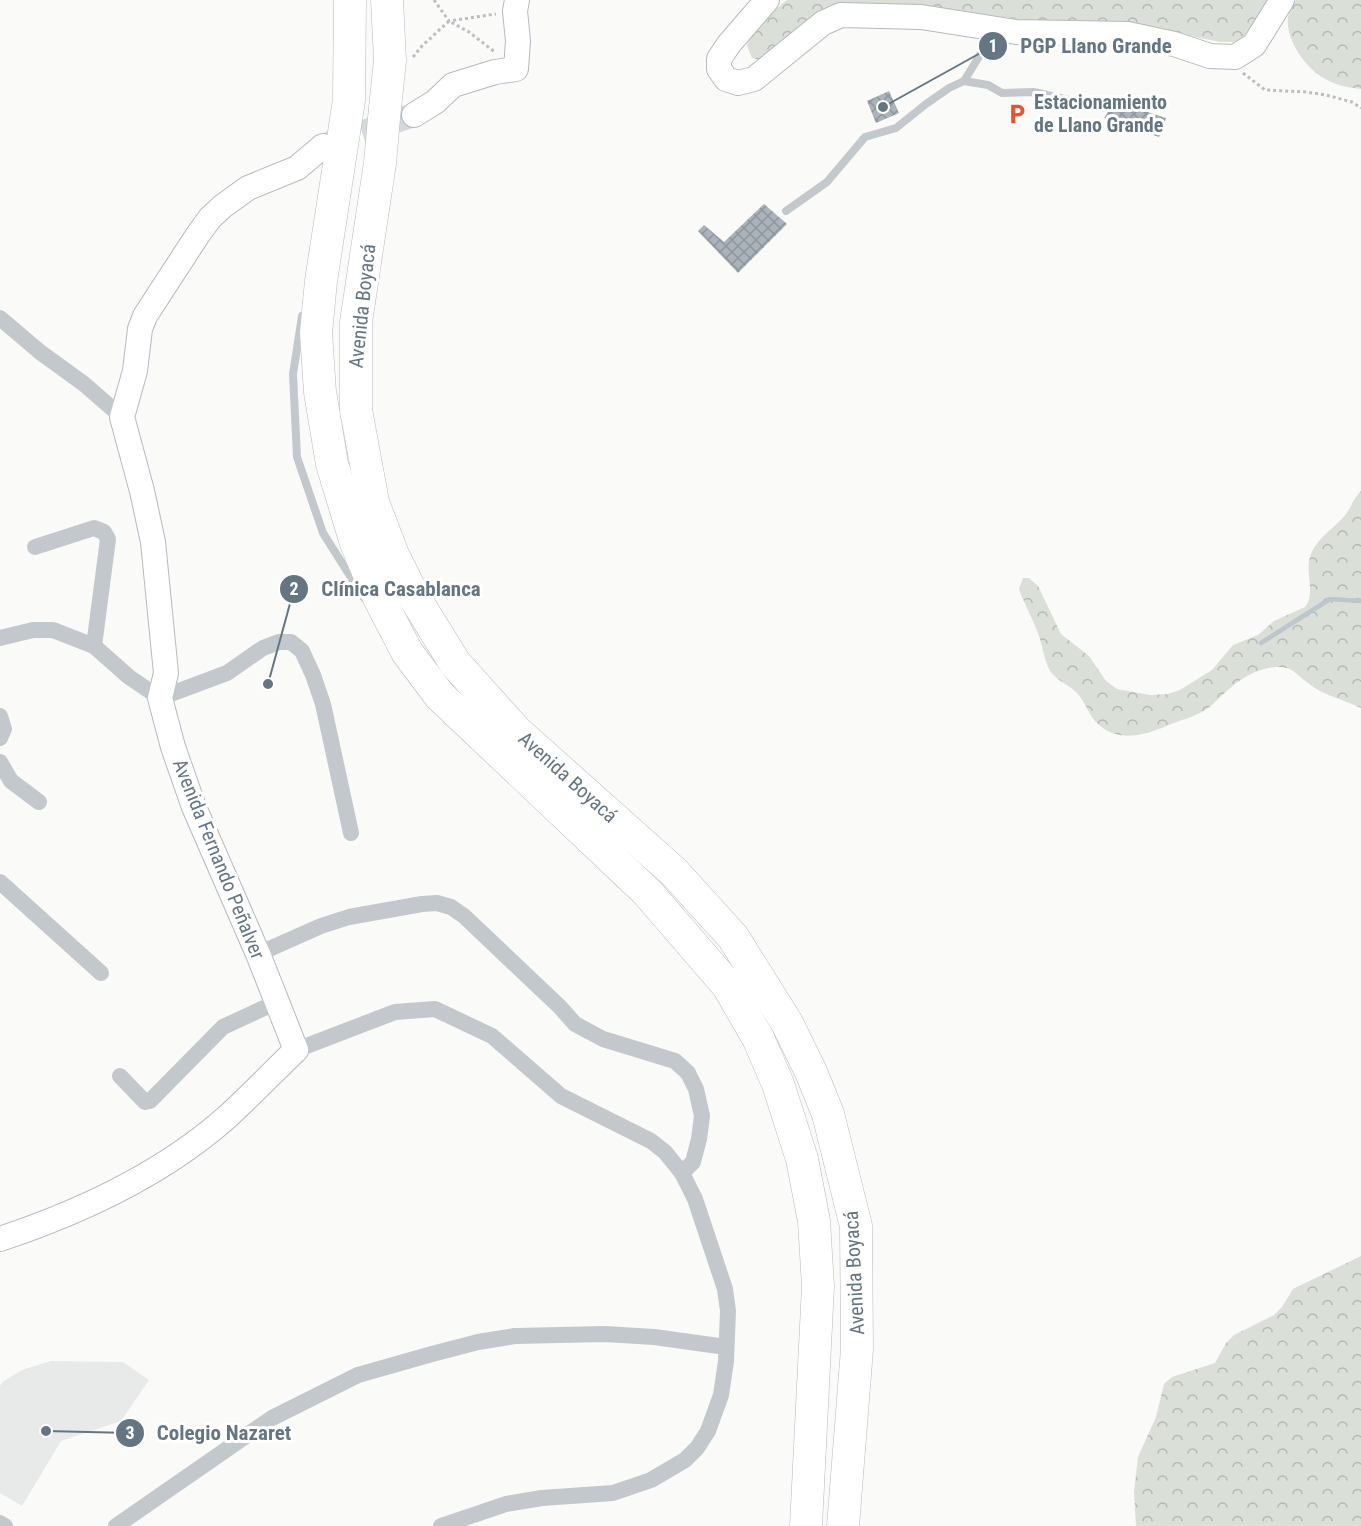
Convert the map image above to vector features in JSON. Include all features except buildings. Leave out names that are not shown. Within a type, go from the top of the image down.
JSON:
[{"type":"highway","name":"Avenida Boyacá","points":[[350,0],[349,100],[324,263],[316,333],[320,392],[332,464],[356,543],[379,598],[407,652],[440,696],[647,892],[729,986],[758,1038],[778,1084],[802,1158],[814,1221],[818,1286],[806,1526]]},
{"type":"highway","name":"Avenida Boyacá","points":[[387,0],[390,60],[386,106],[380,163],[356,322],[356,410],[373,502],[403,575],[455,663],[516,731],[674,873],[733,937],[787,1023],[812,1072],[828,1114],[856,1226],[857,1348],[843,1526]]},
{"type":"main road","points":[[766,0],[719,59],[719,69],[726,79],[738,83],[754,78],[824,23],[841,15],[921,17],[1016,32],[1128,34],[1174,44],[1210,56],[1235,57],[1254,45],[1282,0]]},
{"type":"main road","points":[[414,115],[435,102],[453,84],[495,72],[516,69],[518,41],[516,6]]},
{"type":"main road","points":[[122,417],[135,371],[140,328],[145,316],[210,218],[235,195],[297,168],[323,146]]},
{"type":"main road","name":"Avenida Fernando Peñalver","points":[[122,417],[153,542],[166,673],[160,698],[173,747],[194,807],[258,954],[296,1050]]},
{"type":"main road","points":[[0,1239],[57,1219],[124,1187],[157,1168],[226,1117],[296,1050]]},
{"type":"street","points":[[0,318],[122,417]]},
{"type":"street","points":[[35,547],[94,528],[104,532],[108,539],[94,646]]},
{"type":"street","points":[[0,638],[33,630],[53,630],[94,646],[129,677],[160,698],[227,672],[264,648],[279,642],[291,642],[302,651],[323,704],[351,833]]},
{"type":"street","points":[[0,716],[4,729],[0,738]]},
{"type":"street","points":[[0,762],[11,781],[39,802]]},
{"type":"street","points":[[0,882],[101,974]]},
{"type":"street","points":[[258,954],[342,919],[422,904],[437,903],[451,907],[464,916],[534,982],[575,1024],[603,1039],[675,1061],[688,1072],[696,1089],[702,1116],[693,1162],[682,1173]]},
{"type":"street","points":[[120,1076],[145,1102],[150,1101],[223,1027],[277,1002]]},
{"type":"street","points":[[296,1050],[395,1012],[435,1009],[492,1036],[561,1096],[651,1141],[665,1152],[682,1173],[695,1199],[725,1289],[728,1311],[721,1395],[708,1431],[697,1448],[685,1460],[651,1480],[613,1493],[542,1498],[506,1504],[441,1526]]},
{"type":"street","points":[[116,1526],[272,1418],[358,1375],[478,1342],[527,1336],[605,1334],[654,1337],[726,1347]]},
{"type":"street","points":[[0,1523],[5,1526]]},
{"type":"lane","points":[[786,212],[827,182],[865,137],[896,128],[949,88],[964,81],[988,42],[1002,29]]},
{"type":"lane","points":[[964,81],[988,85],[1002,93],[1034,92],[1104,108]]},
{"type":"lane","points":[[311,293],[324,263]]},
{"type":"lane","points":[[307,303],[303,313],[293,374],[297,457],[323,533],[367,602]]},
{"type":"lane","points":[[379,618],[407,652]]},
{"type":"path","points":[[434,0],[450,21],[469,32],[516,69]]},
{"type":"path","points":[[450,21],[516,6]]},
{"type":"path","points":[[1235,57],[1235,69],[1265,90],[1326,95],[1352,102],[1361,108]]},
{"type":"shaded area","points":[[51,1361],[123,1362],[149,1380],[121,1421],[61,1441],[22,1506],[0,1493],[0,1386],[2,1382],[22,1370]]},
{"type":"green space","points":[[787,0],[1271,0],[1245,36],[1234,42],[1220,42],[1135,25],[1091,21],[1037,22],[930,6],[871,3],[835,9],[760,60],[752,58],[747,46],[754,32],[763,20]]},
{"type":"green space","points":[[1296,0],[1361,0],[1361,89],[1329,81],[1312,70],[1305,62],[1289,32],[1290,10]]},
{"type":"green space","points":[[1361,491],[1361,708],[1320,691],[1290,670],[1282,667],[1267,668],[1249,675],[1198,714],[1152,732],[1132,736],[1122,735],[1113,733],[1095,721],[1078,694],[1050,671],[1037,631],[1019,589],[1023,578],[1029,578],[1038,586],[1061,634],[1089,656],[1106,681],[1117,689],[1150,695],[1168,694],[1180,690],[1212,670],[1233,645],[1258,635],[1274,621],[1305,607],[1310,596],[1309,563],[1313,550],[1346,514]]},
{"type":"green space","points":[[1361,1256],[1361,1526],[1136,1526],[1134,1492],[1138,1457],[1156,1417],[1164,1384],[1172,1377],[1215,1363],[1226,1343],[1234,1335],[1274,1315],[1293,1289]]},
{"type":"waterway","points":[[1261,643],[1330,599],[1361,601]]},
{"type":"tunnel","points":[[328,144],[414,115]]},
{"type":"place","name":"PGP Llano Grande","points":[[883,107]]},
{"type":"place","name":"Estacionamiento de Llano Grande","points":[[1017,114]]},
{"type":"place","name":"Clínica Casablanca","points":[[268,684]]},
{"type":"place","name":"Colegio Nazaret","points":[[46,1431]]}]
